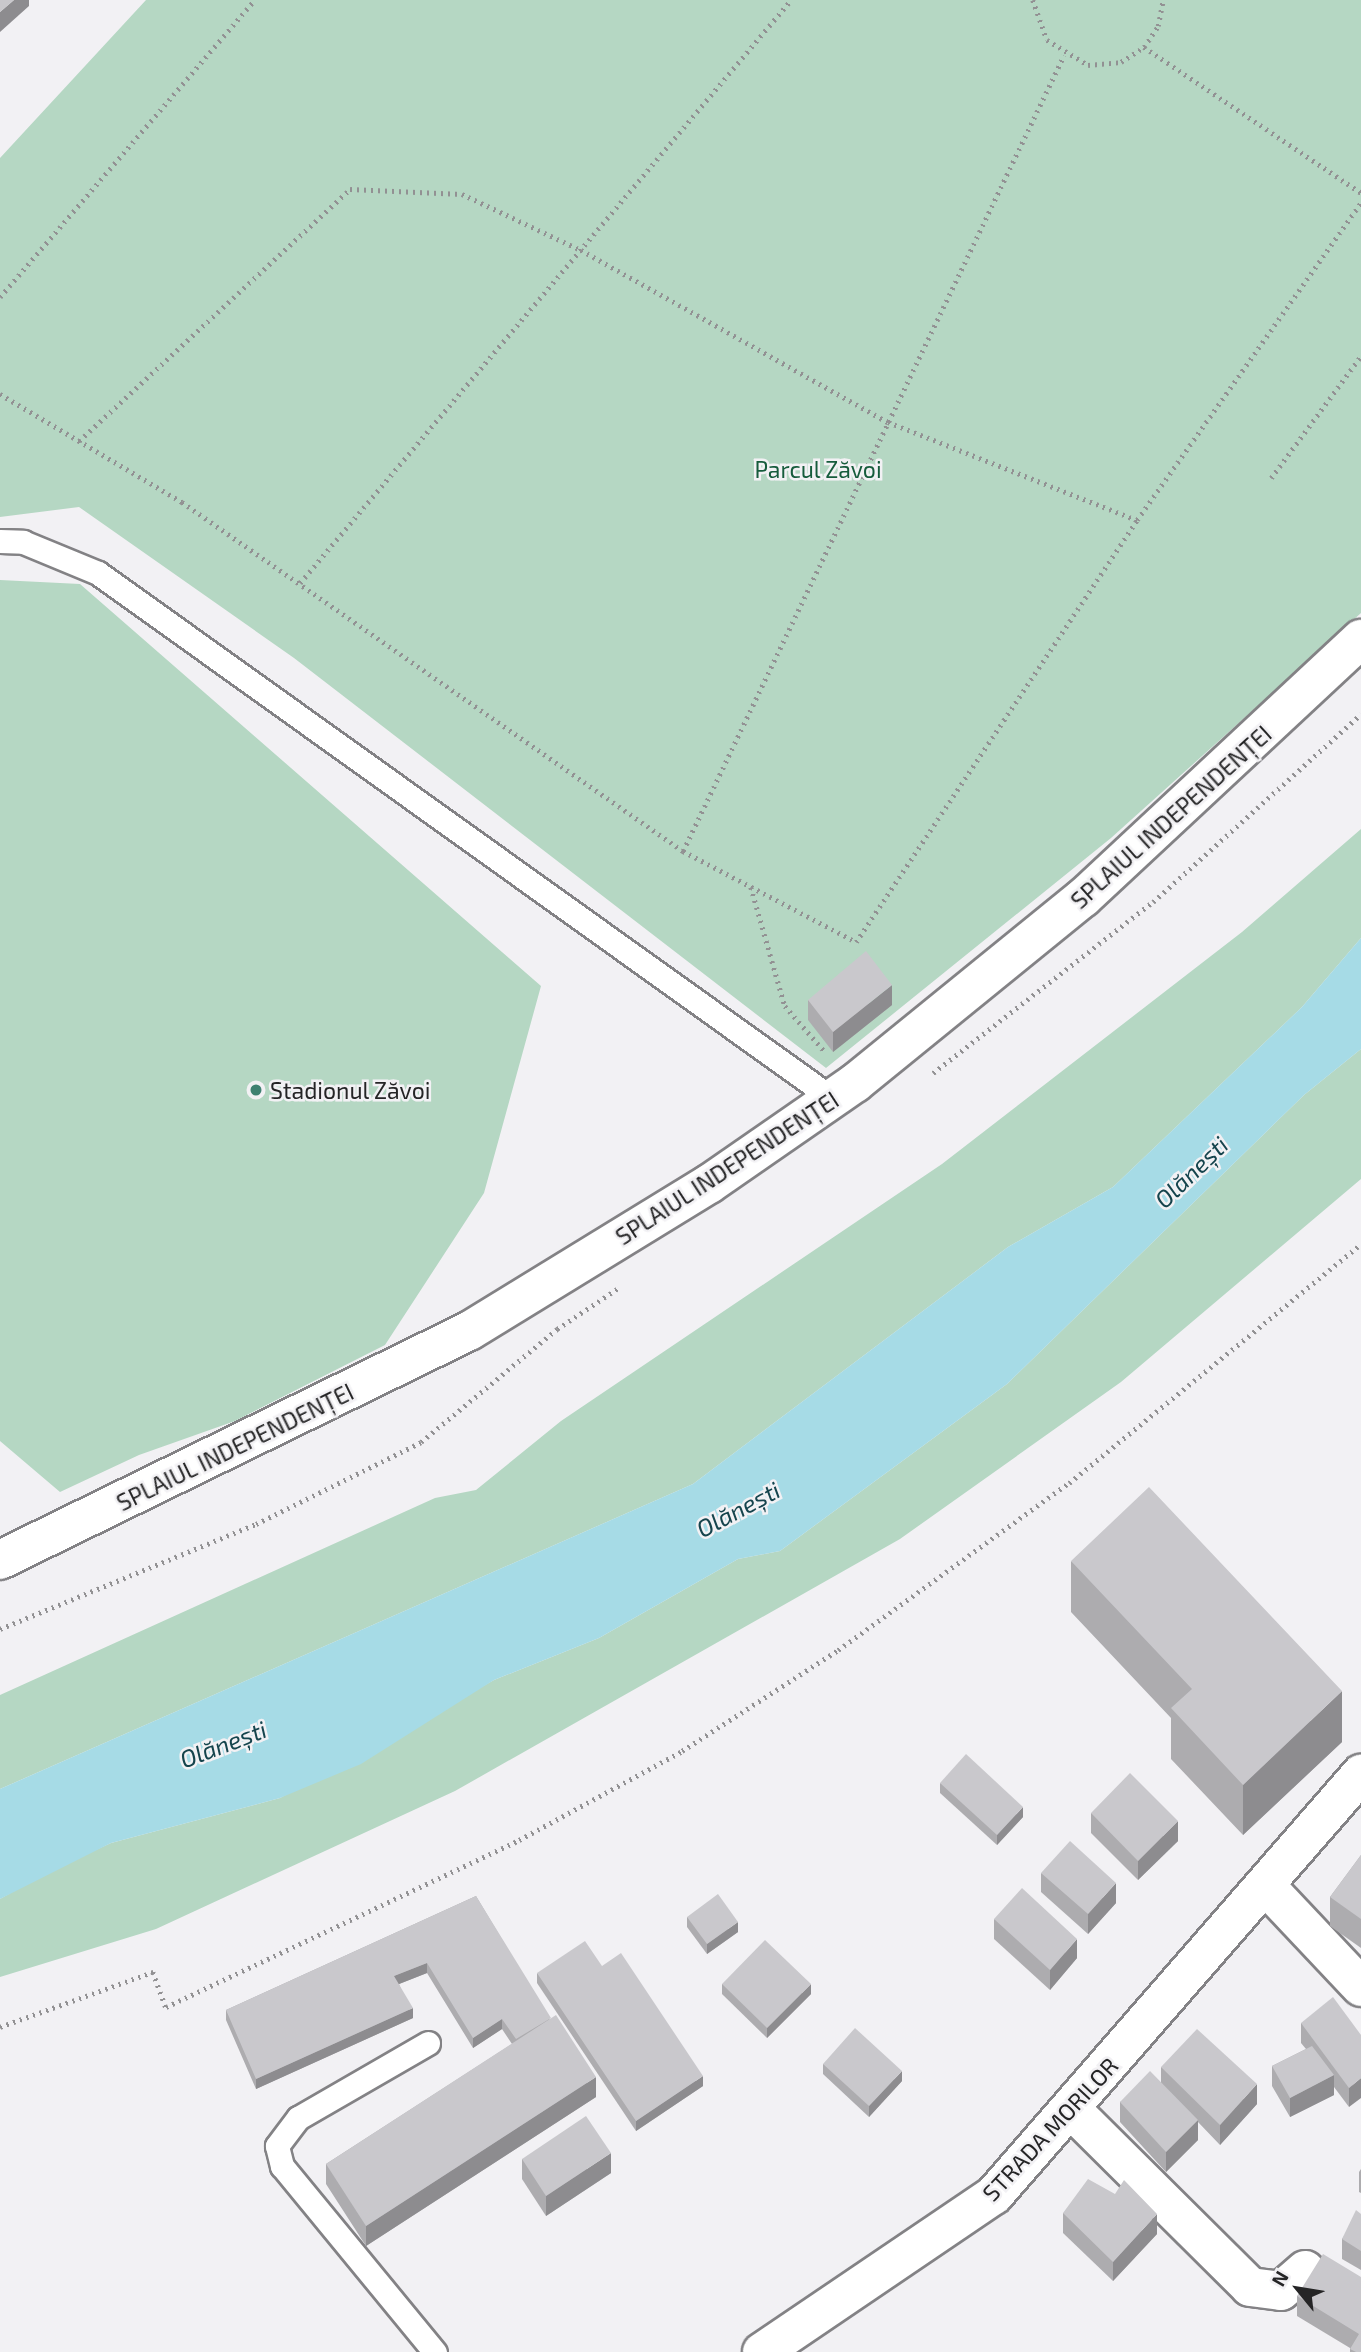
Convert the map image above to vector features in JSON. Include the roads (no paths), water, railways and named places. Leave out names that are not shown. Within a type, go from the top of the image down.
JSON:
[{"type":"street","name":"SPLAIUL INDEPENDENȚEI","points":[[0,1560],[469,1331],[709,1184],[833,1099],[1083,898],[1361,639]]},
{"type":"street","name":"STRADA MORILOR","points":[[762,2352],[994,2195],[1361,1773]]},
{"type":"street","points":[[1265,1885],[1361,1987]]},
{"type":"street","points":[[1071,2109],[1250,2287],[1281,2291],[1305,2270]]},
{"type":"lane","points":[[0,541],[23,542],[98,573],[833,1099]]},
{"type":"lane","points":[[428,2043],[298,2118],[277,2146],[290,2176],[435,2352]]},
{"type":"water","name":"Olănești","points":[[1361,938],[1361,1049],[1304,1095],[1007,1384],[780,1551],[738,1559],[599,1638],[494,1680],[361,1764],[280,1798],[111,1843],[0,1899],[0,1789],[693,1484],[1008,1247],[1113,1187],[1302,1007]]},
{"type":"place","name":"Stadionul Zăvoi","points":[[256,1090]]},
{"type":"park label","name":"Parcul Zăvoi","points":[[818,469]]}]
